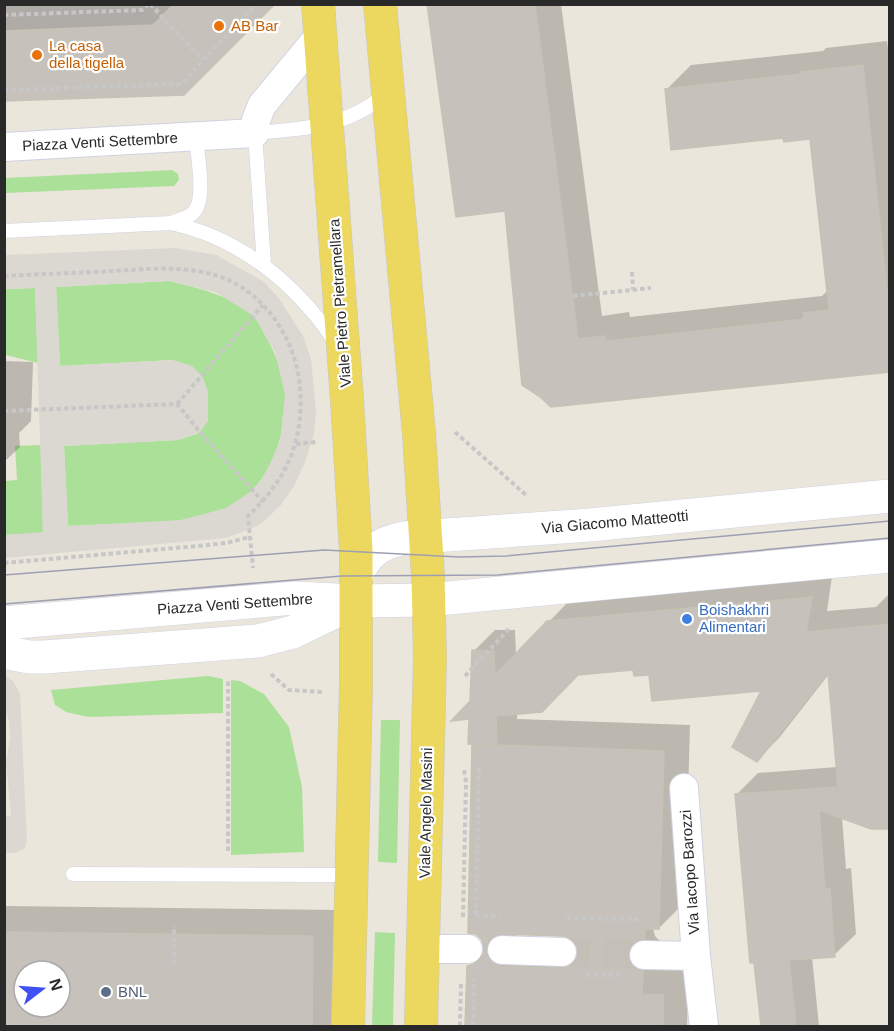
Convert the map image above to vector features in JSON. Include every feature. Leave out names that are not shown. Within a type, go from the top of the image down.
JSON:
[{"type":"main road","points":[[380,4],[419,434],[428,600]]},
{"type":"main road","name":"Viale Pietro Pietramellara","points":[[319,20],[344,357],[356,589]]},
{"type":"main road","name":"Via Giacomo Matteotti","points":[[356,589],[364,559],[378,547],[395,540],[590,525],[890,496]]},
{"type":"main road","points":[[348,1026],[356,589],[428,600],[890,556]]},
{"type":"main road","name":"Piazza Venti Settembre","points":[[4,623],[295,598],[356,589]]},
{"type":"main road","name":"Piazza Venti Settembre","points":[[4,652],[29,657],[45,657],[258,641],[300,629],[356,589]]},
{"type":"main road","name":"Viale Angelo Masini","points":[[421,1026],[430,658],[428,600]]},
{"type":"street","points":[[255,133],[256,120],[262,105],[319,20]]},
{"type":"street","name":"Piazza Venti Settembre","points":[[4,147],[255,133]]},
{"type":"street","name":"Via Iacopo Barozzi","points":[[684,788],[696,956],[704,1026]]},
{"type":"street","points":[[423,949],[471,962]]},
{"type":"street","points":[[502,950],[562,952]]},
{"type":"street","name":"Via Iacopo Barozzi","points":[[644,955],[696,956]]},
{"type":"lane","name":"Piazza Venti Settembre","points":[[255,133],[327,124],[363,110],[388,91]]},
{"type":"lane","points":[[255,133],[264,265]]},
{"type":"lane","name":"Piazza Venti Settembre","points":[[171,223],[194,212],[199,205],[201,190],[196,137]]},
{"type":"lane","name":"Piazza Venti Settembre","points":[[4,231],[171,223],[183,225],[221,241],[264,265],[300,296],[319,318],[344,357]]},
{"type":"lane","points":[[73,874],[351,875]]},
{"type":"path","points":[[4,15],[142,10],[149,4],[203,60]]},
{"type":"path","points":[[4,90],[181,84],[256,4]]},
{"type":"path","points":[[4,276],[157,269],[188,270],[219,276],[235,284],[263,305],[290,345],[299,379],[301,419],[296,444],[281,476],[263,502],[248,516]]},
{"type":"path","points":[[632,272],[633,290]]},
{"type":"path","points":[[573,296],[651,288]]},
{"type":"path","points":[[4,411],[177,404],[263,305]]},
{"type":"path","points":[[177,404],[263,502]]},
{"type":"path","points":[[454,431],[529,498]]},
{"type":"path","points":[[4,563],[198,546],[226,543],[250,537]]},
{"type":"path","points":[[462,680],[515,622]]},
{"type":"path","points":[[261,669],[271,674],[289,690],[297,690]]},
{"type":"path","points":[[228,677],[228,855]]},
{"type":"path","points":[[476,919],[479,768]]},
{"type":"path","points":[[174,926],[174,964]]},
{"type":"path","points":[[471,962],[473,1026]]},
{"type":"path","points":[[460,1026],[461,980]]},
{"type":"green space","points":[[172,170],[178,174],[179,180],[174,186],[5,193],[5,178]]},
{"type":"green space","points":[[169,281],[224,297],[244,308],[258,322],[278,363],[285,394],[283,427],[272,461],[253,490],[240,501],[208,515],[148,523],[68,526],[64,446],[178,440],[199,433],[173,360],[60,366],[56,287]]},
{"type":"green space","points":[[35,288],[38,363],[6,355],[5,366],[4,289]]},
{"type":"green space","points":[[41,445],[43,533],[5,535],[5,481],[17,480],[15,446]]},
{"type":"green space","points":[[208,676],[223,679],[223,713],[88,717],[66,712],[55,705],[51,690]]},
{"type":"green space","points":[[231,680],[240,681],[264,694],[289,727],[302,787],[304,852],[231,855]]},
{"type":"green space","points":[[381,720],[400,720],[397,863],[378,862]]},
{"type":"green space","points":[[375,932],[395,933],[393,1026],[372,1026]]},
{"type":"shaded area","points":[[4,5],[174,5],[153,25],[5,31]]},
{"type":"shaded area","points":[[175,248],[216,255],[263,281],[278,297],[303,336],[311,359],[316,411],[314,434],[305,462],[294,486],[281,505],[262,523],[226,538],[5,558],[5,535],[43,532],[35,288],[5,289],[5,255]],"holes":[[[169,281],[215,292],[254,316],[275,352],[285,395],[280,442],[265,474],[253,490],[226,508],[182,520],[68,526],[64,446],[178,440],[200,432],[208,421],[208,391],[202,376],[192,366],[173,360],[60,366],[56,287]]]},
{"type":"shaded area","points":[[4,675],[13,681],[20,693],[27,840],[25,848],[15,853],[5,853],[5,816],[11,816],[6,763],[10,737],[5,707]]},
{"type":"building","points":[[174,4],[275,4],[184,95],[4,101],[4,31],[153,25]]},
{"type":"building","points":[[427,4],[535,4],[578,339],[605,336],[606,341],[804,319],[803,313],[829,310],[810,139],[784,142],[783,138],[671,150],[665,89],[863,65],[890,317],[890,372],[551,407],[522,385],[505,211],[456,217]]},
{"type":"building","points":[[812,597],[806,632],[890,624],[890,829],[871,829],[819,810],[825,889],[830,889],[835,957],[789,960],[796,1026],[761,1026],[754,963],[750,963],[735,794],[838,787],[828,673],[757,762],[732,747],[761,691],[652,701],[649,675],[634,676],[633,670],[578,675],[542,712],[496,716],[497,745],[468,744],[469,719],[451,721],[470,701],[472,650],[494,651],[495,675],[547,621]]},
{"type":"building","points":[[472,744],[664,751],[659,929],[645,929],[645,939],[636,941],[630,947],[628,955],[629,962],[635,969],[643,971],[642,995],[663,995],[663,1026],[465,1026],[467,966],[477,963],[482,958],[484,950],[482,940],[476,934],[468,933]],"holes":[[[503,934],[570,938],[577,945],[576,960],[570,966],[561,968],[501,966],[494,964],[487,957],[488,941],[494,936]]]},
{"type":"building","points":[[4,932],[313,936],[312,1026],[4,1026]]},
{"type":"tunnel","points":[[562,952],[644,955]]},
{"type":"tram line","points":[[4,575],[324,550],[459,557],[506,556],[890,521]]},
{"type":"tram line","points":[[4,604],[342,576],[498,575],[890,538]]},
{"type":"place","name":"AB Bar","points":[[219,26]]},
{"type":"place","name":"La casa della tigella","points":[[37,55]]},
{"type":"place","name":"Boishakhri Alimentari","points":[[687,619]]},
{"type":"place","name":"BNL","points":[[106,992]]}]
